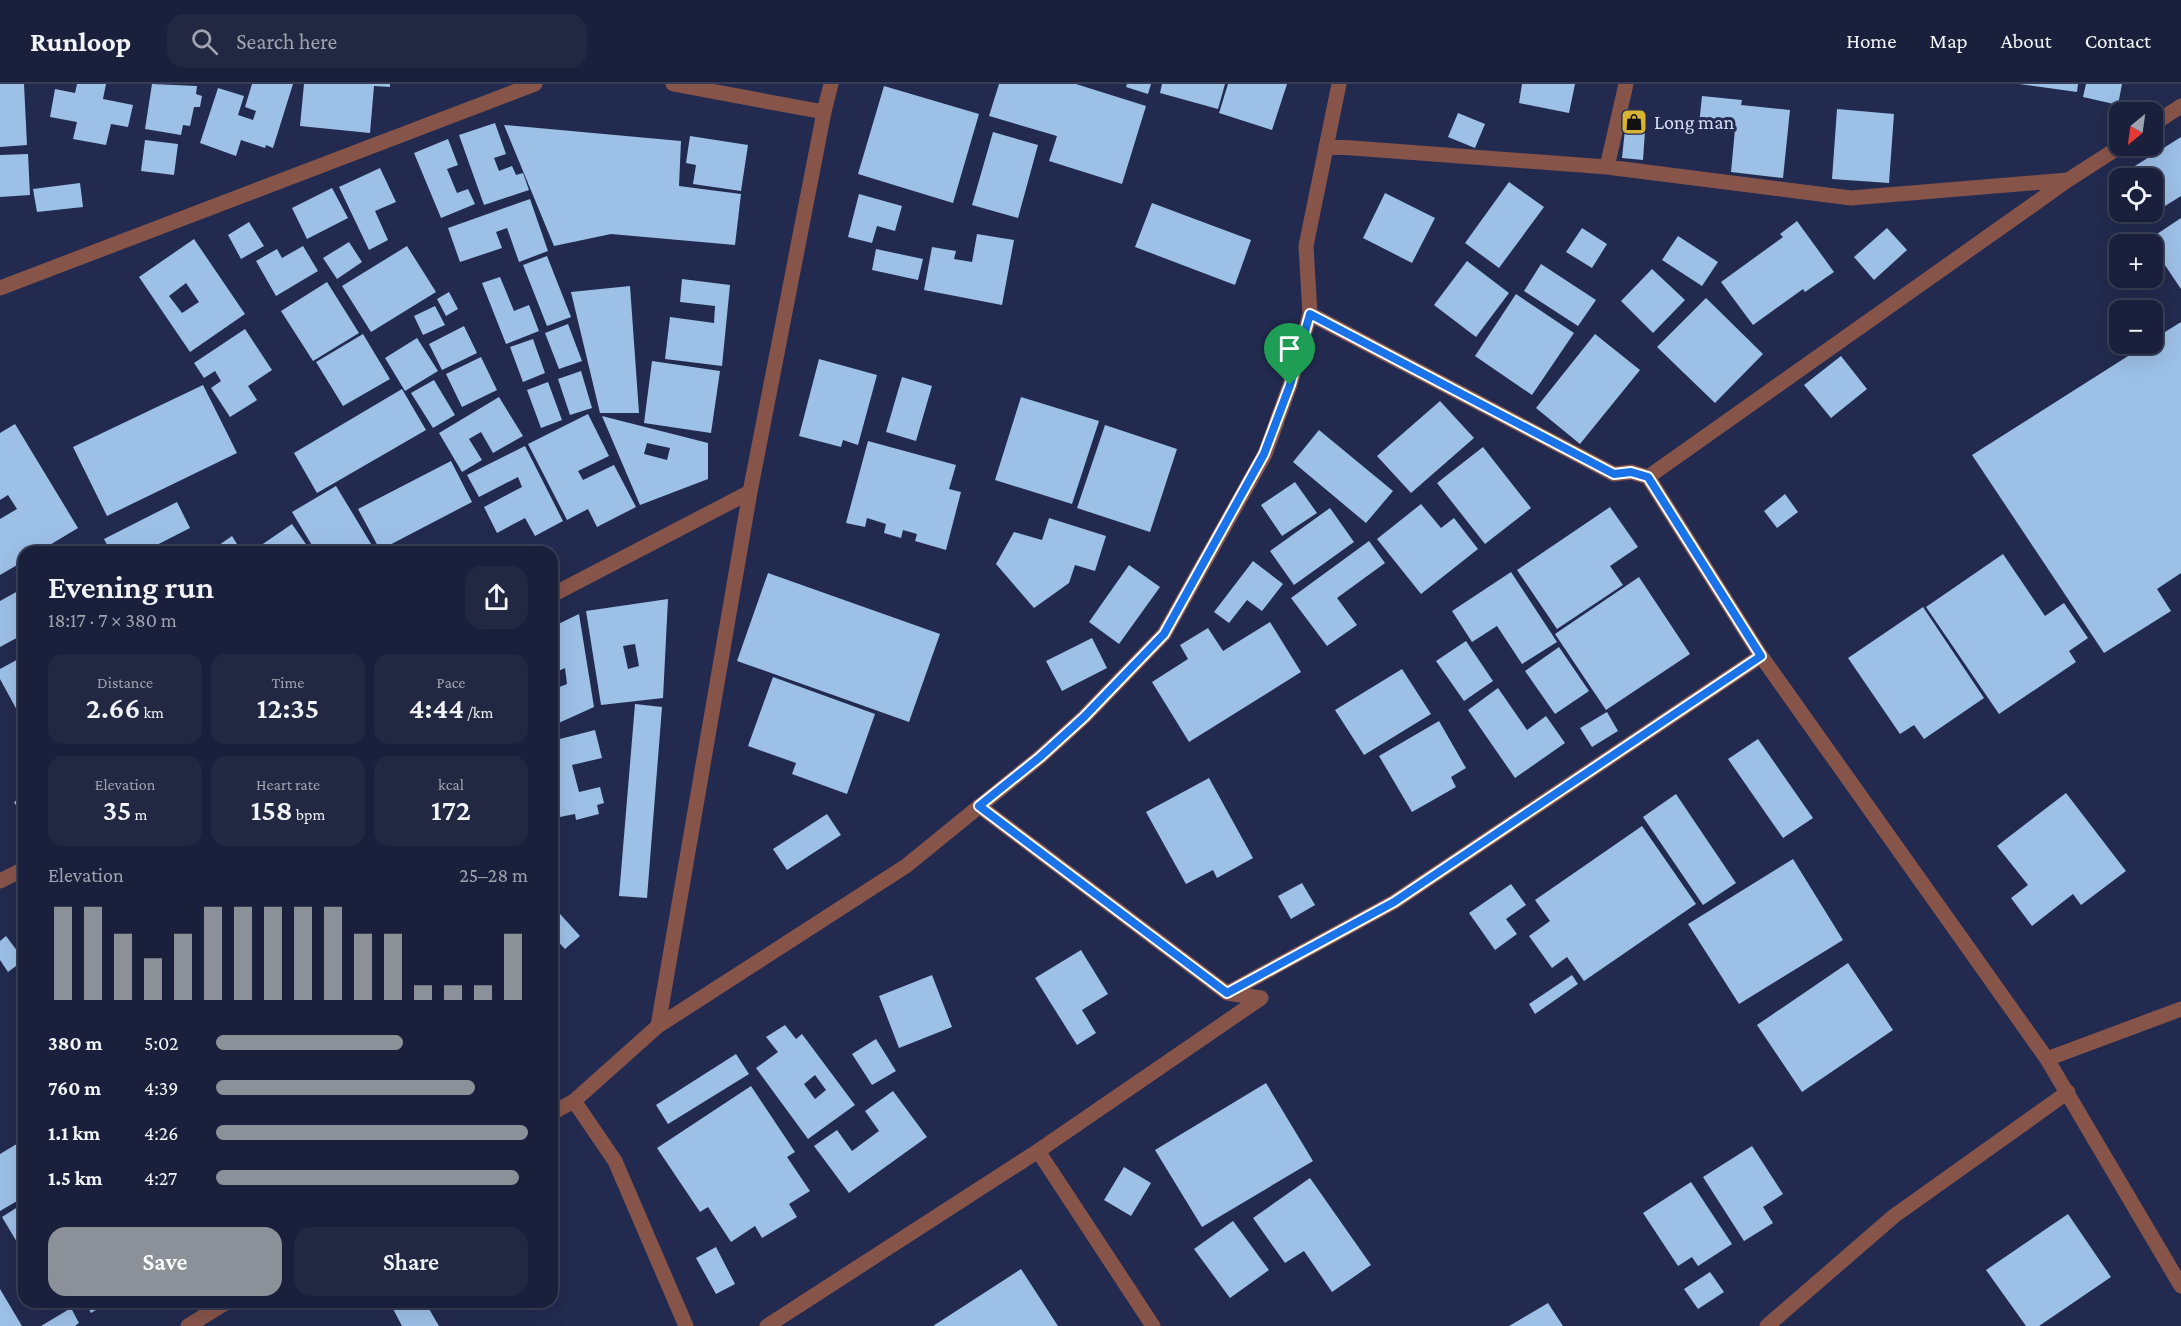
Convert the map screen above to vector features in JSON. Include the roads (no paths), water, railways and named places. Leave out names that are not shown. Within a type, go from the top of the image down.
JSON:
[{"type":"street","points":[[0,288],[535,84]]},
{"type":"street","points":[[673,84],[824,112]]},
{"type":"street","points":[[658,1026],[750,492],[831,84]]},
{"type":"street","points":[[558,1110],[574,1101],[658,1026],[906,866],[1040,757],[1084,717],[1164,634],[1264,454],[1290,385],[1310,314],[1306,246],[1339,84]]},
{"type":"street","points":[[1607,167],[1626,84]]},
{"type":"street","points":[[2163,117],[2181,106]]},
{"type":"street","points":[[1326,146],[1607,167],[1851,198],[2068,180]]},
{"type":"street","points":[[1648,477],[2068,180],[2109,154]]},
{"type":"street","points":[[1310,314],[1614,474],[1631,472],[1648,477],[1761,656],[2048,1059],[2181,1286]]},
{"type":"street","points":[[558,592],[750,492]]},
{"type":"street","points":[[1227,993],[1394,902],[1761,656]]},
{"type":"street","points":[[767,1326],[1038,1150],[1261,998],[1227,993],[979,806]]},
{"type":"street","points":[[0,881],[18,871]]},
{"type":"street","points":[[2048,1059],[2181,1009]]},
{"type":"street","points":[[1767,1326],[1894,1216],[2068,1092]]},
{"type":"street","points":[[574,1101],[615,1161],[686,1326]]},
{"type":"street","points":[[1038,1150],[1153,1326]]},
{"type":"street","points":[[188,1326],[217,1308]]},
{"type":"place","name":"Long man","points":[[1634,122]]}]
